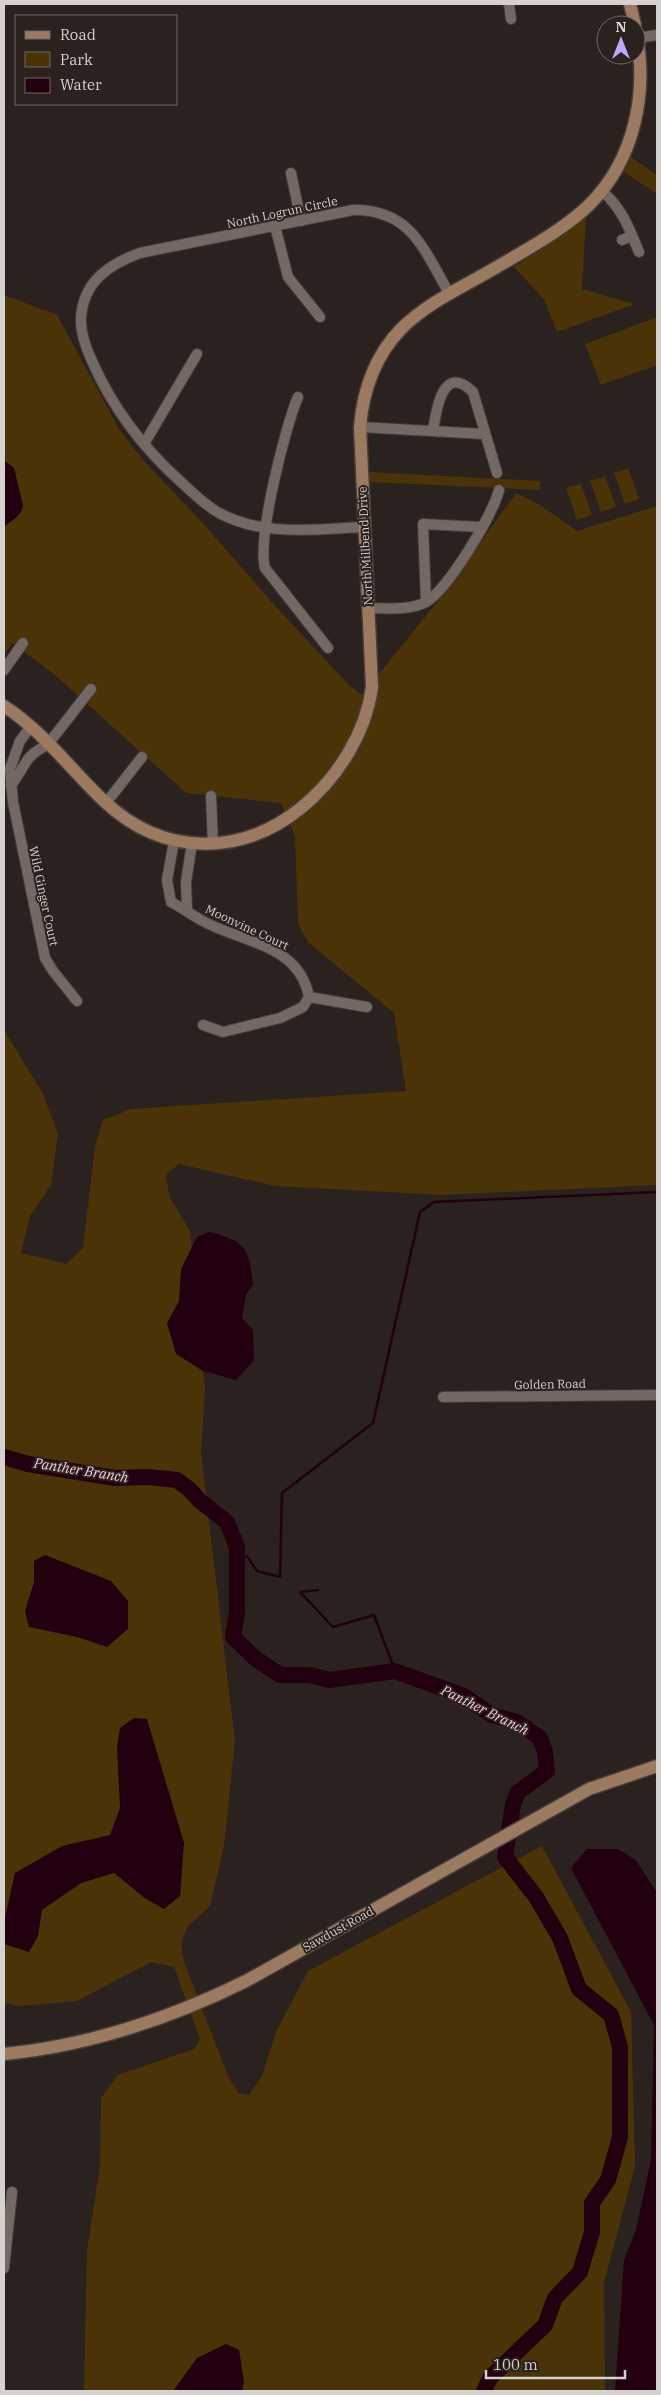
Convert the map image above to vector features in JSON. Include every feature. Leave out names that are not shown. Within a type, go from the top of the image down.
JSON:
[{"type":"street","points":[[509,4],[511,19]]},
{"type":"street","name":"North Millbend Drive","points":[[4,706],[32,726],[106,803],[144,828],[174,841],[213,844],[244,839],[277,825],[307,803],[346,755],[362,728],[370,700],[372,687],[360,428],[366,390],[380,356],[402,328],[449,293],[562,226],[583,210],[602,191],[626,148],[637,117],[642,83],[640,65]]},
{"type":"street","points":[[291,173],[301,221]]},
{"type":"street","points":[[602,191],[620,210],[627,238],[639,252]]},
{"type":"street","name":"North Logrun Circle","points":[[364,527],[298,530],[265,528],[233,519],[211,508],[161,464],[130,429],[107,394],[82,336],[80,320],[82,306],[92,285],[110,266],[140,253],[352,210],[378,212],[389,216],[409,229],[418,238],[449,293]]},
{"type":"street","points":[[275,226],[288,277],[320,317]]},
{"type":"street","points":[[144,444],[197,354]]},
{"type":"street","points":[[433,431],[440,396],[446,386],[455,383],[465,384],[473,392],[497,473]]},
{"type":"street","points":[[298,398],[289,422],[265,528],[263,559],[265,568],[328,648]]},
{"type":"street","points":[[360,428],[484,434]]},
{"type":"street","points":[[368,608],[414,606],[426,602],[445,586],[491,513],[499,490]]},
{"type":"street","points":[[426,602],[422,524],[481,528]]},
{"type":"street","points":[[4,670],[24,643]]},
{"type":"street","points":[[11,786],[34,752],[49,743],[91,689]]},
{"type":"street","name":"Wild Ginger Court","points":[[32,726],[15,752],[10,769],[11,786],[40,942],[53,971],[77,1001]]},
{"type":"street","points":[[106,803],[142,756]]},
{"type":"street","points":[[211,796],[213,844]]},
{"type":"street","name":"Moonvine Court","points":[[174,841],[167,880],[171,902],[201,920],[280,953],[300,972],[307,984],[310,997]]},
{"type":"street","name":"Moonvine Court","points":[[187,910],[186,882],[192,843]]},
{"type":"street","points":[[203,1025],[224,1032],[280,1018],[303,1007],[310,997],[367,1006]]},
{"type":"street","name":"Golden Road","points":[[443,1397],[657,1395]]},
{"type":"street","name":"Sawdust Road","points":[[4,2054],[82,2040],[152,2020],[203,2002],[246,1981],[537,1816],[590,1789],[657,1766]]},
{"type":"street","points":[[4,2268],[12,2192]]},
{"type":"green space","points":[[631,157],[657,175],[657,194],[624,172]]},
{"type":"green space","points":[[586,217],[582,289],[635,304],[557,332],[544,299],[514,267],[565,234]]},
{"type":"green space","points":[[4,295],[57,315],[119,429],[144,461],[200,520],[277,608],[350,686],[362,695],[442,596],[516,493],[540,505],[577,531],[657,506],[657,1185],[442,1195],[275,1186],[179,1164],[166,1174],[169,1196],[190,1231],[205,1390],[201,1453],[235,1742],[224,1846],[210,1906],[188,1926],[181,1943],[184,1962],[228,2076],[238,2093],[249,2095],[262,2076],[276,2032],[308,1971],[542,1846],[631,2012],[635,2166],[604,2283],[605,2391],[84,2391],[87,2251],[100,2166],[101,2098],[118,2075],[194,2049],[200,2039],[174,1967],[151,1962],[77,2001],[17,2006],[4,2003],[4,1030],[43,1094],[58,1134],[51,1185],[30,1216],[21,1253],[66,1264],[83,1248],[95,1146],[103,1120],[131,1109],[406,1091],[394,1013],[309,943],[298,924],[295,836],[281,803],[186,793],[54,674],[12,643],[4,655]]},
{"type":"green space","points":[[657,317],[657,365],[601,385],[585,344]]},
{"type":"green space","points":[[628,468],[639,499],[625,504],[614,473]]},
{"type":"green space","points":[[369,472],[540,481],[540,490],[369,482]]},
{"type":"green space","points":[[605,476],[616,507],[601,512],[590,481]]},
{"type":"green space","points":[[581,484],[592,515],[577,520],[566,488]]},
{"type":"water","points":[[4,460],[14,468],[23,505],[19,515],[4,527]]},
{"type":"water","points":[[210,1232],[239,1243],[247,1254],[251,1272],[253,1284],[246,1295],[242,1318],[253,1330],[254,1360],[236,1380],[203,1371],[176,1354],[167,1323],[179,1301],[181,1269],[197,1237]]},
{"type":"water","points":[[45,1555],[111,1581],[128,1601],[128,1629],[107,1647],[77,1637],[29,1627],[25,1611],[34,1582],[34,1561]]},
{"type":"water","points":[[134,1718],[147,1719],[184,1843],[180,1896],[164,1909],[146,1899],[114,1873],[81,1883],[42,1910],[38,1936],[29,1952],[4,1944],[4,1922],[15,1873],[62,1846],[110,1835],[120,1808],[117,1748],[120,1728]]},
{"type":"water","points":[[587,1849],[618,1849],[636,1860],[657,1893],[657,2391],[615,2391],[624,2260],[636,2230],[651,2160],[654,2025],[571,1868]]},
{"type":"water","points":[[226,2344],[239,2350],[244,2382],[242,2391],[173,2391],[197,2358]]},
{"type":"waterway","points":[[239,1562],[247,1556],[257,1571],[280,1577],[282,1493],[373,1423],[420,1212],[434,1202],[657,1192]]},
{"type":"waterway","name":"Panther Branch","points":[[4,1457],[28,1464],[115,1478],[148,1477],[177,1480],[189,1489],[200,1501],[227,1522],[237,1547],[237,1612],[233,1637],[256,1659],[280,1675],[310,1675],[329,1680],[395,1671],[464,1696],[492,1715],[517,1722],[540,1738],[545,1752],[547,1771],[518,1792],[513,1804],[505,1857],[536,1897],[560,1938],[579,1989],[611,2015],[620,2047],[620,2137],[608,2180],[592,2203],[592,2232],[580,2272],[555,2298],[545,2325],[490,2378],[484,2391]]},
{"type":"waterway","points":[[318,1590],[300,1592],[333,1627],[374,1615],[395,1671]]}]
